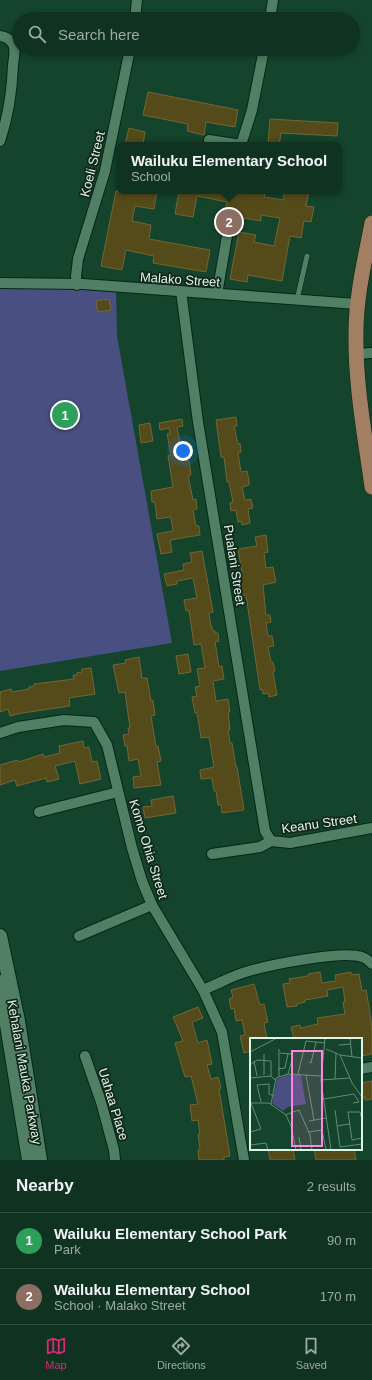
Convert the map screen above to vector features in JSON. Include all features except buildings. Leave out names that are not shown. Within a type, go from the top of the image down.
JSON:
[{"type":"main road","points":[[372,224],[357,304],[356,332],[357,370],[372,487]]},
{"type":"street","points":[[136,12],[137,0]]},
{"type":"street","points":[[271,12],[273,0]]},
{"type":"street","points":[[0,36],[6,38],[12,45]]},
{"type":"street","points":[[0,141],[9,104],[14,56]]},
{"type":"street","name":"Koeli Street","points":[[77,285],[76,276],[78,259],[105,171],[129,56]]},
{"type":"street","points":[[242,142],[252,110],[263,56]]},
{"type":"street","points":[[209,140],[222,142]]},
{"type":"street","points":[[217,294],[227,236]]},
{"type":"street","name":"Malako Street","points":[[0,283],[77,285],[181,291],[357,304]]},
{"type":"street","name":"Pualani Street","points":[[181,291],[198,422],[243,699],[265,831],[271,841]]},
{"type":"street","points":[[357,354],[372,353]]},
{"type":"street","name":"Komo Ohia Street","points":[[0,733],[18,727],[64,720],[94,722],[107,745],[132,848],[142,881],[152,905],[203,990],[222,1032],[244,1160]]},
{"type":"street","points":[[39,812],[118,792]]},
{"type":"street","name":"Keanu Street","points":[[271,841],[290,843],[372,828]]},
{"type":"street","points":[[212,854],[260,847],[271,841]]},
{"type":"street","points":[[79,936],[152,905]]},
{"type":"street","name":"Kehalani Mauka Parkway","points":[[0,936],[8,1022],[29,1160]]},
{"type":"street","points":[[203,990],[248,971],[324,957],[350,955],[362,957],[372,964]]},
{"type":"street","name":"Kehalani Mauka Parkway","points":[[0,982],[40,1160]]},
{"type":"street","name":"Uahaa Place","points":[[85,1056],[101,1102],[114,1150],[115,1160]]},
{"type":"street","points":[[362,1069],[372,1067]]},
{"type":"lane","points":[[297,300],[308,256]]},
{"type":"shaded area","points":[[0,284],[116,292],[117,336],[172,643],[0,671]]},
{"type":"place","name":"Wailuku Elementary School","points":[[229,222]]},
{"type":"place","name":"Wailuku Elementary School Park","points":[[65,415]]}]
